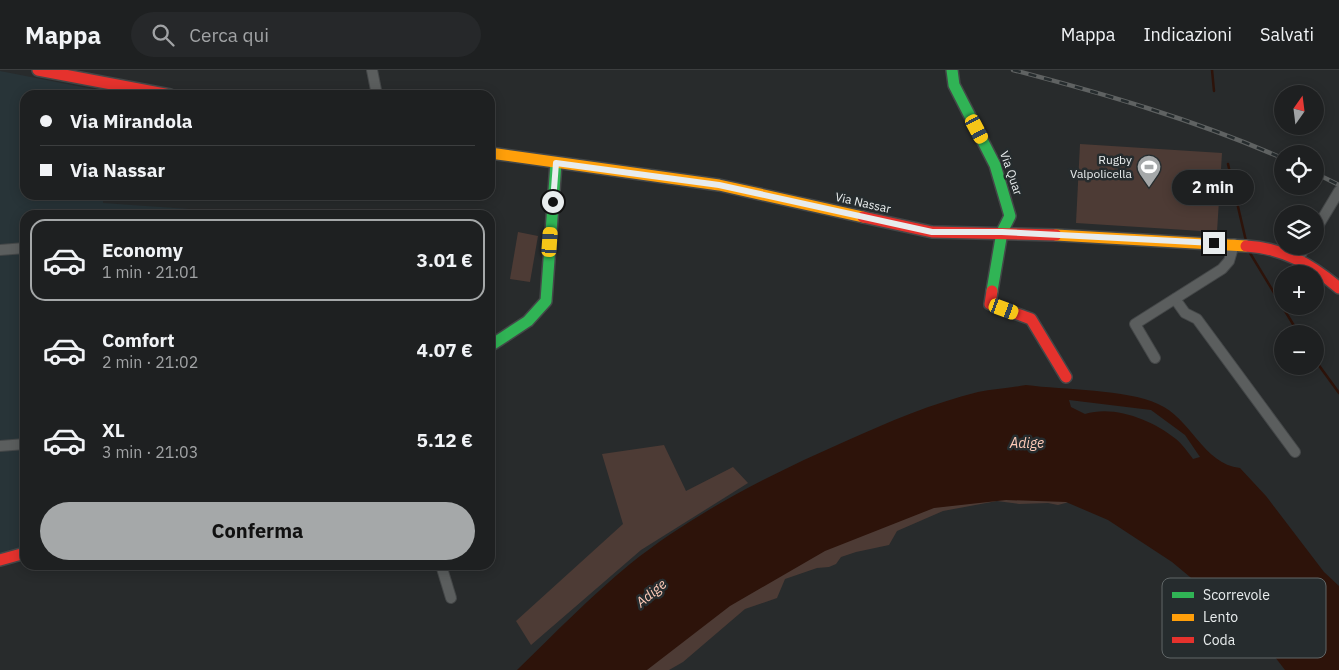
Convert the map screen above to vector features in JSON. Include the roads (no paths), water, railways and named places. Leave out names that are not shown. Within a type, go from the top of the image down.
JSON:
[{"type":"main road","points":[[38,70],[144,90]]},
{"type":"main road","name":"Via Quar","points":[[952,70],[954,85],[995,165],[1010,216],[1002,232],[990,304],[1031,319],[1066,378]]},
{"type":"main road","name":"Via Nassar","points":[[495,155],[719,185],[932,232],[1002,232],[1238,244],[1264,247],[1299,257],[1339,288]]},
{"type":"main road","points":[[495,343],[539,314],[546,301],[556,163]]},
{"type":"main road","points":[[0,560],[20,554]]},
{"type":"street","points":[[372,70],[375,90]]},
{"type":"street","points":[[1324,216],[1339,191]]},
{"type":"street","points":[[1155,358],[1135,324],[1222,269],[1229,261],[1238,244]]},
{"type":"street","points":[[0,250],[20,248]]},
{"type":"street","points":[[1175,299],[1185,313],[1197,319],[1295,452]]},
{"type":"street","points":[[0,446],[20,444]]},
{"type":"street","points":[[443,570],[451,598]]},
{"type":"water","name":"Adige","points":[[1026,385],[1129,395],[1158,404],[1180,419],[1206,450],[1227,465],[1240,468],[1266,496],[1324,572],[1339,586],[1339,670],[1285,670],[1276,658],[1326,658],[1326,578],[1191,578],[1172,562],[1108,520],[1066,502],[1006,500],[934,508],[825,551],[730,606],[647,670],[517,670],[586,603],[630,564],[681,527],[707,511],[762,481],[878,427],[944,402],[978,392]],"holes":[[[1069,400],[1151,410],[1185,435],[1200,457],[1193,459],[1176,439],[1145,420],[1108,411],[1085,414],[1071,407]]]},
{"type":"waterway","points":[[1212,70],[1214,91]]},
{"type":"waterway","points":[[1228,164],[1246,241]]},
{"type":"waterway","points":[[1250,253],[1294,325]]},
{"type":"waterway","points":[[1324,372],[1339,393]]},
{"type":"railway","points":[[1013,70],[1183,120],[1274,155]]},
{"type":"railway","points":[[1324,178],[1339,185]]},
{"type":"place","name":"Rugby Valpolicella","points":[[1149,188]]}]
